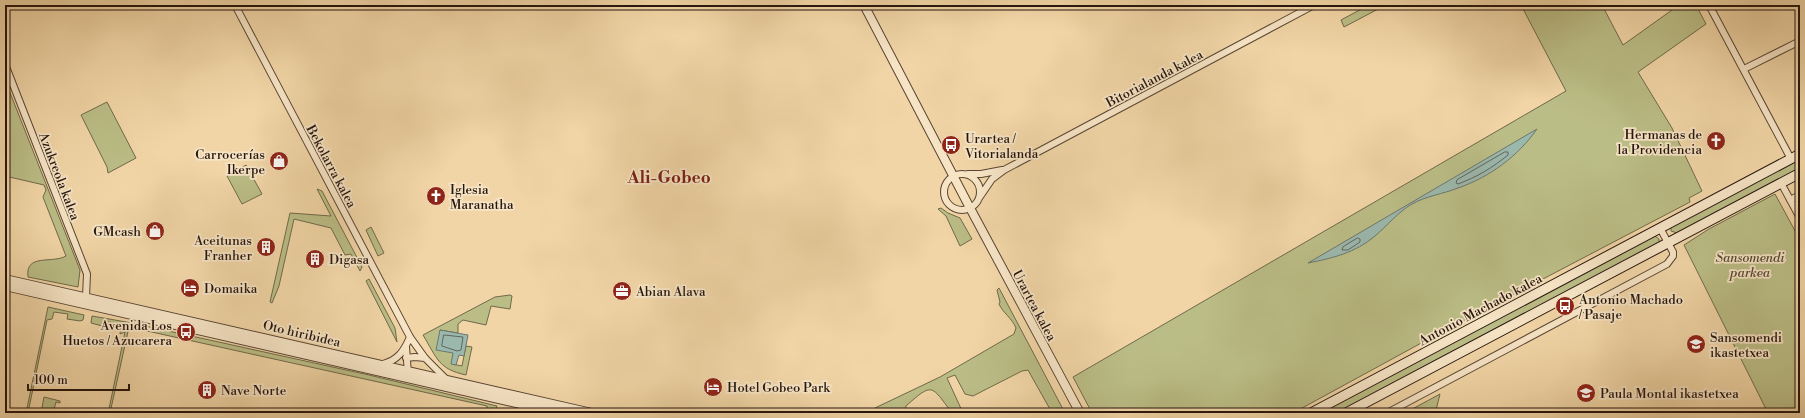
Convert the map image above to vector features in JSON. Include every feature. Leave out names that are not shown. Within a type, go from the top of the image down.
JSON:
[{"type":"main road","name":"Antonio Machado kalea","points":[[1311,413],[1800,154]]},
{"type":"main road","points":[[1346,413],[1800,173]]},
{"type":"street","name":"Bekolarra kalea","points":[[235,5],[410,337],[425,358],[446,379]]},
{"type":"street","name":"Urartea kalea","points":[[864,5],[953,176],[1080,413]]},
{"type":"street","name":"Bitorialanda kalea","points":[[979,198],[992,180],[1004,170],[1314,5]]},
{"type":"street","points":[[1709,5],[1791,159]]},
{"type":"street","points":[[1744,70],[1800,40]]},
{"type":"street","name":"Azukreola kalea","points":[[5,64],[87,274],[86,297]]},
{"type":"street","name":"Bitorialanda kalea","points":[[964,174],[981,174],[1004,170]]},
{"type":"street","points":[[964,174],[972,177],[977,182],[980,190],[979,198],[970,208],[956,208],[946,200],[944,193],[945,187],[953,176],[964,174]]},
{"type":"street","points":[[1782,182],[1800,218]]},
{"type":"street","points":[[1790,200],[1800,195]]},
{"type":"street","points":[[1387,413],[1667,264],[1673,256],[1668,242],[1660,228]]},
{"type":"street","name":"Oto hiribidea","points":[[5,279],[383,364],[408,374],[446,379],[592,413]]},
{"type":"street","name":"Oto hiribidea","points":[[5,286],[408,374],[560,413]]},
{"type":"street","points":[[408,374],[406,358],[407,346],[410,337]]},
{"type":"street","points":[[383,364],[398,357],[407,346]]},
{"type":"street","points":[[406,358],[425,358]]},
{"type":"green space","points":[[1369,5],[1381,5],[1382,7],[1344,27],[1341,20]]},
{"type":"green space","points":[[1521,5],[1602,5],[1623,45],[1679,5],[1696,5],[1706,24],[1638,72],[1672,128],[1702,191],[1689,198],[1690,202],[1436,335],[1293,413],[1092,413],[1073,377],[1566,91]]},
{"type":"green space","points":[[5,80],[80,270],[78,287],[28,277],[28,270],[35,262],[66,256],[43,197],[46,190],[44,185],[5,176]]},
{"type":"green space","points":[[107,102],[136,158],[108,173],[107,167],[81,115]]},
{"type":"green space","points":[[1800,157],[1800,169],[1677,233],[1671,231],[1671,226]]},
{"type":"green space","points":[[246,165],[262,194],[242,204],[227,176]]},
{"type":"green space","points":[[317,189],[322,191],[362,267],[360,271],[351,254],[345,255],[331,228],[294,219],[279,286],[272,303],[270,302],[290,213],[331,216]]},
{"type":"green space","name":"Sansomendi parkea","points":[[1775,194],[1800,240],[1800,413],[1768,413],[1684,245],[1709,229]]},
{"type":"green space","points":[[941,208],[960,218],[972,239],[960,246],[946,216],[938,209]]},
{"type":"green space","points":[[371,227],[384,253],[378,256],[366,230]]},
{"type":"green space","points":[[1655,236],[1659,239],[1659,243],[1339,413],[1318,413]]},
{"type":"green space","points":[[369,279],[395,328],[397,342],[366,281]]},
{"type":"green space","points":[[999,288],[1065,413],[1050,413],[1051,411],[1028,370],[1022,371],[973,396],[965,394],[955,375],[947,378],[963,413],[952,413],[940,397],[931,390],[927,390],[922,393],[906,406],[905,413],[882,413],[875,408],[940,377],[1014,334],[1016,328],[1014,324],[999,304],[1000,302],[997,290]]},
{"type":"green space","points":[[512,296],[510,309],[491,306],[486,325],[463,320],[458,324],[458,333],[440,330],[454,353],[452,364],[462,366],[466,346],[472,347],[466,375],[449,369],[439,361],[423,335],[495,297]]},
{"type":"green space","points":[[48,307],[84,315],[83,320],[67,319],[68,314],[54,312],[52,319],[47,320],[28,413],[26,413]]},
{"type":"green space","points":[[92,316],[132,323],[369,375],[497,406],[496,411],[487,408],[487,406],[129,327],[110,413],[104,411],[109,409],[125,332],[120,334],[121,325],[108,322],[106,327],[91,323]]},
{"type":"green space","points":[[1440,394],[1436,410],[1433,412],[1405,413]]},
{"type":"green space","points":[[44,397],[60,401],[60,403],[56,402],[53,413],[41,413]]},
{"type":"water","points":[[1537,129],[1512,157],[1492,172],[1470,183],[1412,204],[1397,215],[1375,236],[1352,251],[1335,257],[1308,263]]},
{"type":"water","points":[[440,330],[468,335],[464,356],[459,355],[456,365],[451,364],[453,353],[436,350]]},
{"type":"place","name":"Hermanas de la Providencia","points":[[1716,141]]},
{"type":"place","name":"Urartea / Vitorialanda","points":[[951,145]]},
{"type":"place","name":"Carrocerías Ikerpe","points":[[279,161]]},
{"type":"place","name":"Iglesia Maranatha","points":[[436,196]]},
{"type":"place","name":"GMcash","points":[[155,231]]},
{"type":"place","name":"Aceitunas Franher","points":[[266,247]]},
{"type":"place","name":"Digasa","points":[[315,259]]},
{"type":"place","name":"Domaika","points":[[190,288]]},
{"type":"place","name":"Abian Alava","points":[[622,291]]},
{"type":"place","name":"Antonio Machado / Pasaje","points":[[1565,306]]},
{"type":"place","name":"Avenida Los Huetos / Azucarera","points":[[186,332]]},
{"type":"place","name":"Sansomendi ikastetxea","points":[[1696,344]]},
{"type":"place","name":"Hotel Gobeo Park","points":[[713,387]]},
{"type":"place","name":"Nave Norte","points":[[207,390]]},
{"type":"place","name":"Paula Montal ikastetxea","points":[[1586,393]]},
{"type":"district","name":"Ali-Gobeo","points":[[669,177]]}]
